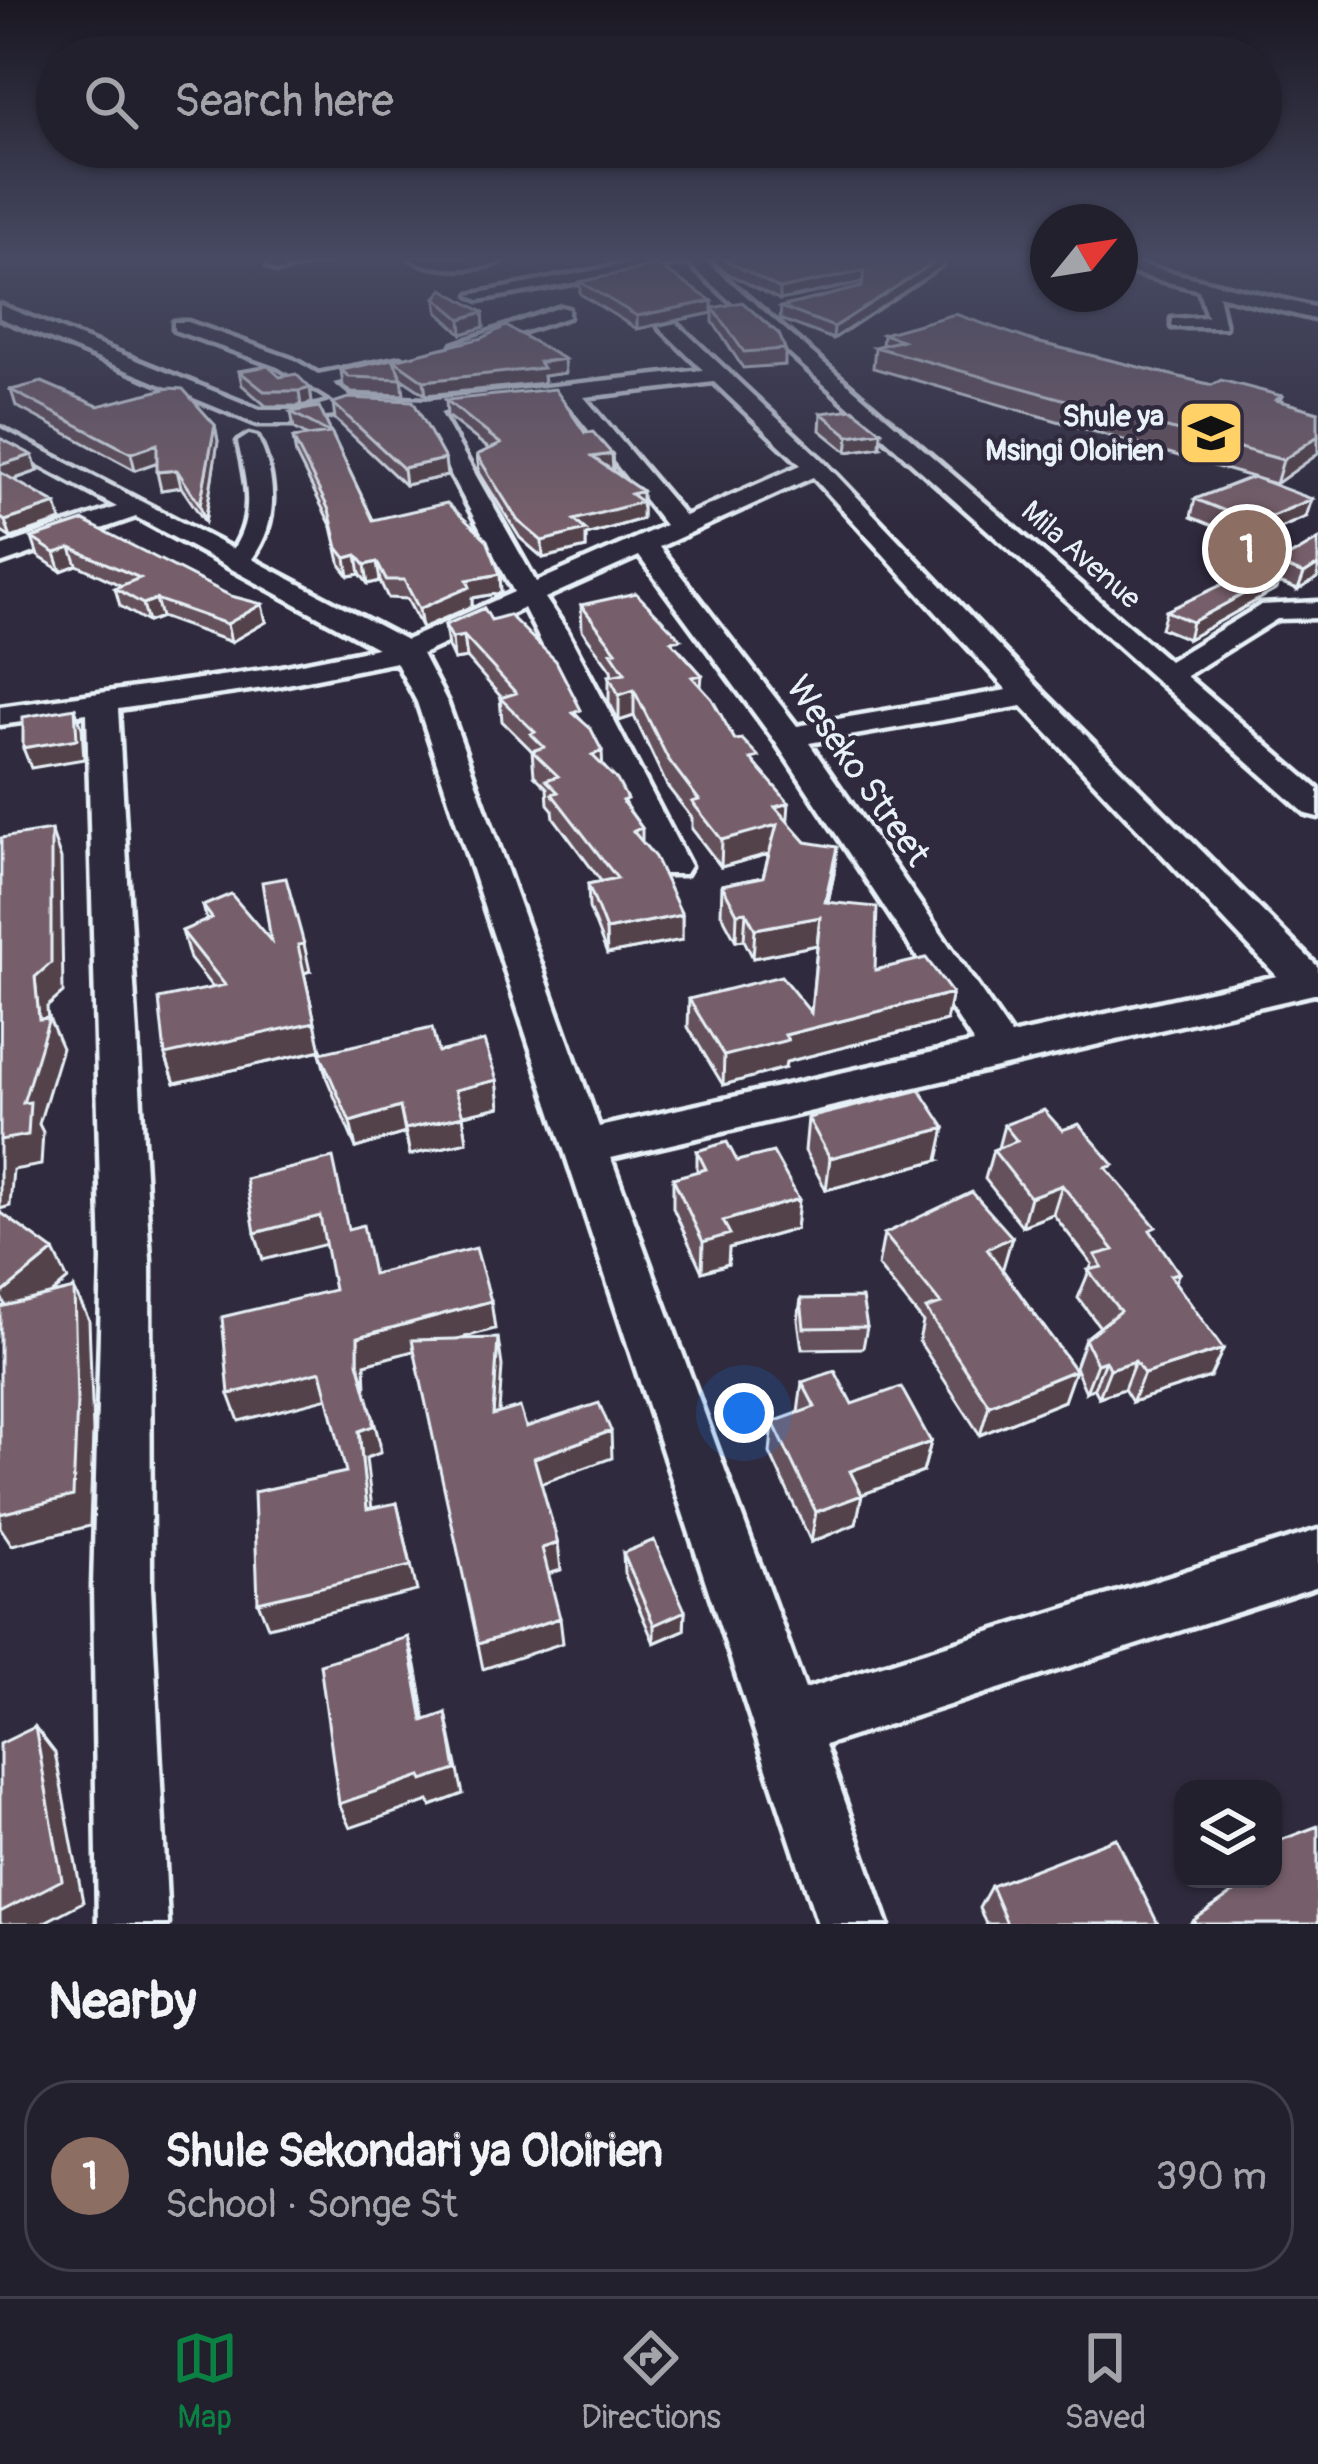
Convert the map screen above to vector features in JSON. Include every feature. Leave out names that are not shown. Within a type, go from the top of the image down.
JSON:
[{"type":"street","points":[[88,348],[257,418],[303,417],[349,403],[426,407],[716,375]]},
{"type":"street","points":[[244,348],[318,380],[349,403]]},
{"type":"street","points":[[446,349],[450,348]]},
{"type":"street","points":[[689,348],[816,467],[1029,696],[1312,981]]},
{"type":"street","name":"Mila Avenue","points":[[791,348],[1318,807]]},
{"type":"street","points":[[318,380],[424,355]]},
{"type":"street","points":[[570,393],[680,527]]},
{"type":"street","points":[[426,407],[529,596],[554,631],[672,866]]},
{"type":"street","points":[[0,435],[404,651],[432,702],[582,1148],[789,1725],[853,1924]]},
{"type":"street","points":[[236,562],[257,536],[265,505],[249,442]]},
{"type":"street","points":[[0,716],[356,664],[404,651],[816,467]]},
{"type":"street","points":[[0,556],[139,508]]},
{"type":"street","name":"Weseko Street","points":[[644,544],[790,737],[999,1049]]},
{"type":"street","points":[[1167,675],[1271,611],[1304,609],[1318,585]]},
{"type":"street","points":[[790,737],[1029,696]]},
{"type":"street","points":[[102,703],[126,1260],[122,1587],[133,1924]]},
{"type":"street","points":[[582,1148],[1312,981]]},
{"type":"street","points":[[789,1725],[1318,1558]]},
{"type":"building","points":[[443,348],[544,348],[564,359],[539,362],[543,368],[424,381],[394,360]]},
{"type":"building","points":[[741,348],[785,349],[744,352]]},
{"type":"building","points":[[878,348],[1060,348],[1212,385],[1221,380],[1282,396],[1276,400],[1318,412],[1318,436],[1283,460]]},
{"type":"building","points":[[393,359],[402,379],[349,377],[341,370]]},
{"type":"building","points":[[268,366],[280,377],[296,374],[310,388],[264,391],[239,371]]},
{"type":"building","points":[[42,382],[98,406],[169,388],[183,389],[215,425],[200,505],[177,470],[157,472],[157,444],[131,453],[11,390]]},
{"type":"building","points":[[555,389],[585,433],[593,432],[612,454],[592,457],[642,491],[631,494],[642,502],[574,520],[586,530],[542,541],[518,521],[477,455],[501,444],[446,400]]},
{"type":"building","points":[[348,398],[413,401],[445,459],[403,468],[333,403]]},
{"type":"building","points":[[319,407],[373,520],[447,503],[487,540],[500,574],[467,580],[470,587],[419,609],[404,580],[386,580],[377,562],[365,565],[357,555],[346,558],[338,548],[329,510],[293,438],[330,433],[291,412]]},
{"type":"building","points":[[853,409],[881,431],[849,436],[821,413]]},
{"type":"building","points":[[0,438],[32,455],[0,465]]},
{"type":"building","points":[[0,472],[56,504],[5,521],[0,517]]},
{"type":"building","points":[[1253,477],[1312,499],[1255,523],[1195,499]]},
{"type":"building","points":[[84,521],[231,596],[262,604],[227,624],[156,599],[143,604],[115,588],[140,578],[71,548],[55,553],[32,538]]},
{"type":"building","points":[[1318,540],[1318,565],[1304,574],[1277,564]]},
{"type":"building","points":[[1275,560],[1282,573],[1192,622],[1166,611]]},
{"type":"building","points":[[636,593],[681,639],[671,641],[702,675],[692,677],[712,699],[735,740],[742,739],[759,757],[751,759],[789,803],[775,807],[806,842],[837,847],[825,902],[877,907],[875,970],[926,958],[952,993],[785,1035],[788,1040],[724,1056],[689,999],[781,976],[811,1013],[820,917],[755,929],[746,912],[737,913],[722,885],[763,877],[777,825],[722,840],[692,802],[699,800],[668,759],[634,690],[619,695],[609,676],[625,673],[611,652],[616,651],[581,605]]},
{"type":"building","points":[[484,608],[491,620],[509,615],[556,661],[581,710],[573,713],[591,729],[602,751],[592,755],[617,780],[627,799],[622,801],[642,828],[633,831],[655,857],[682,915],[606,930],[588,884],[617,878],[552,794],[558,792],[546,780],[558,776],[532,751],[544,747],[500,698],[516,693],[464,636],[452,638],[445,625]]},
{"type":"building","points":[[75,708],[77,739],[23,748],[23,717]]},
{"type":"building","points":[[51,830],[51,963],[35,977],[39,1019],[49,1018],[23,1103],[30,1102],[28,1135],[0,1140],[1,838]]},
{"type":"building","points":[[286,878],[304,944],[298,945],[315,1022],[165,1055],[159,999],[225,985],[182,931],[212,918],[203,906],[231,894],[271,941],[262,882]]},
{"type":"building","points":[[432,1028],[438,1052],[484,1041],[497,1080],[455,1090],[463,1116],[405,1129],[400,1107],[350,1122],[320,1053]]},
{"type":"building","points":[[920,1090],[945,1128],[830,1158],[808,1118]]},
{"type":"building","points":[[1044,1110],[1062,1130],[1079,1124],[1114,1165],[1106,1168],[1156,1227],[1150,1230],[1179,1273],[1170,1275],[1223,1349],[1144,1374],[1135,1361],[1110,1369],[1105,1361],[1097,1364],[1085,1339],[1120,1311],[1088,1270],[1102,1267],[1095,1255],[1114,1250],[1062,1185],[1030,1197],[993,1150],[1017,1141],[1004,1125]]},
{"type":"building","points":[[727,1142],[737,1161],[773,1152],[799,1199],[723,1221],[730,1234],[703,1242],[673,1178],[706,1169],[697,1151]]},
{"type":"building","points":[[333,1158],[348,1229],[363,1225],[373,1274],[476,1248],[491,1301],[358,1337],[358,1362],[373,1417],[373,1426],[359,1431],[367,1509],[397,1503],[411,1566],[258,1602],[254,1492],[346,1472],[321,1371],[229,1394],[222,1317],[334,1290],[320,1216],[255,1233],[246,1179]]},
{"type":"building","points":[[972,1192],[1012,1237],[987,1249],[1075,1370],[989,1405],[926,1309],[941,1304],[884,1234]]},
{"type":"building","points":[[0,1212],[54,1251],[0,1295]]},
{"type":"building","points":[[74,1289],[73,1496],[0,1514],[0,1307]]},
{"type":"building","points":[[862,1298],[867,1327],[804,1328],[801,1299]]},
{"type":"building","points":[[498,1338],[493,1415],[520,1407],[526,1427],[599,1403],[611,1431],[534,1458],[558,1543],[542,1548],[560,1618],[478,1644],[412,1340]]},
{"type":"building","points":[[835,1371],[852,1404],[901,1387],[931,1442],[850,1471],[862,1495],[816,1512],[773,1422],[815,1407],[802,1382]]},
{"type":"building","points":[[654,1540],[685,1611],[654,1625],[623,1553]]},
{"type":"building","points":[[408,1637],[423,1721],[446,1713],[456,1770],[423,1781],[421,1776],[339,1804],[320,1664]]},
{"type":"building","points":[[35,1727],[62,1880],[0,1912],[0,1744]]},
{"type":"building","points":[[1318,1826],[1318,1924],[1197,1924],[1194,1920],[1240,1888],[1282,1888],[1282,1840]]},
{"type":"building","points":[[1116,1838],[1158,1924],[1007,1924],[991,1886]]},
{"type":"place","name":"Shule ya Msingi Oloirien","points":[[1211,433]]},
{"type":"place","name":"Shule Sekondari ya Oloirien","points":[[1247,549]]}]
